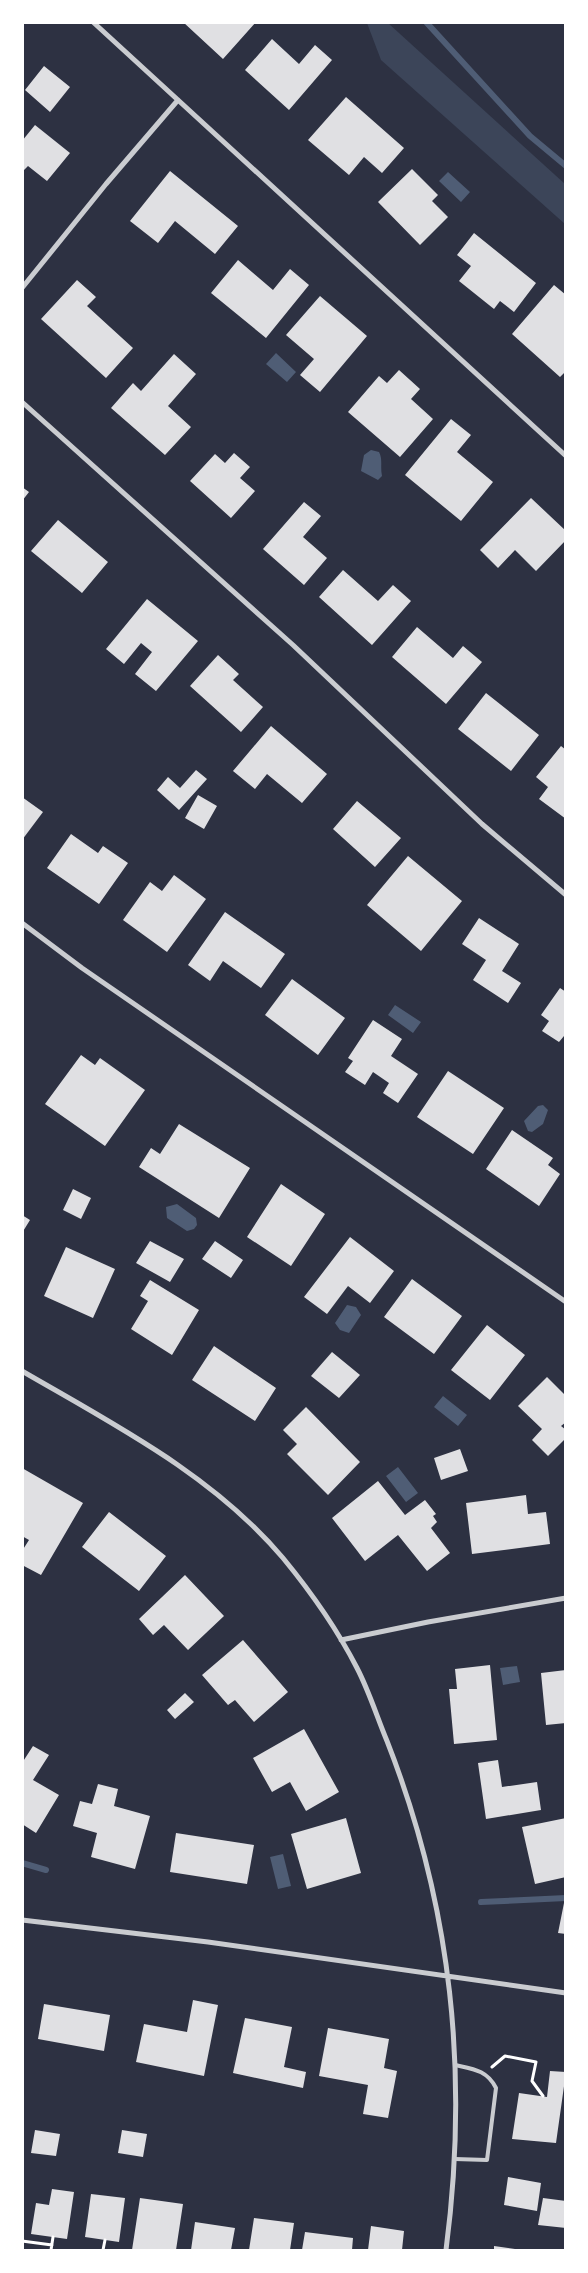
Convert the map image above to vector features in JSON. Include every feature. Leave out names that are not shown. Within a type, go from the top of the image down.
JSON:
[{"type":"street","points":[[93,22],[566,456]]},
{"type":"street","points":[[22,288],[106,184],[178,100]]},
{"type":"street","points":[[22,402],[286,639],[482,824],[566,895]]},
{"type":"street","points":[[22,923],[82,968],[566,1302]]},
{"type":"street","points":[[22,1370],[174,1461],[208,1486],[282,1558],[320,1607],[341,1640],[368,1693],[413,1811],[438,1907],[453,2022],[455,2065],[455,2158],[446,2250]]},
{"type":"street","points":[[341,1640],[428,1622],[566,1598]]},
{"type":"street","points":[[22,1920],[195,1941],[566,1993]]},
{"type":"lane","points":[[455,2065],[491,2077],[496,2088],[487,2160],[455,2158]]},
{"type":"path","points":[[483,2073],[505,2056],[536,2062],[532,2081],[543,2096]]},
{"type":"path","points":[[51,2250],[53,2237]]},
{"type":"path","points":[[103,2250],[104,2240]]},
{"type":"path","points":[[22,2241],[52,2245]]},
{"type":"shaded area","points":[[367,23],[388,23],[565,184],[565,224],[381,60]]},
{"type":"shaded area","points":[[448,172],[470,192],[461,202],[439,181]]},
{"type":"shaded area","points":[[276,353],[296,372],[287,382],[266,364]]},
{"type":"shaded area","points":[[371,450],[379,452],[381,457],[382,476],[378,480],[361,471],[364,455]]},
{"type":"shaded area","points":[[395,1005],[421,1022],[413,1033],[388,1015]]},
{"type":"shaded area","points":[[543,1105],[548,1110],[543,1124],[532,1132],[528,1131],[524,1121],[538,1106]]},
{"type":"shaded area","points":[[177,1204],[196,1218],[197,1225],[194,1229],[187,1231],[167,1218],[166,1207]]},
{"type":"shaded area","points":[[347,1305],[356,1307],[361,1315],[349,1333],[340,1330],[335,1323]]},
{"type":"shaded area","points":[[443,1396],[467,1415],[458,1426],[434,1407]]},
{"type":"shaded area","points":[[398,1467],[418,1493],[406,1502],[386,1476]]},
{"type":"shaded area","points":[[517,1666],[520,1682],[503,1685],[500,1668]]},
{"type":"shaded area","points":[[283,1854],[291,1886],[278,1889],[270,1857]]},
{"type":"building","points":[[183,22],[256,22],[223,59]]},
{"type":"building","points":[[272,39],[299,64],[315,45],[332,60],[289,110],[245,70]]},
{"type":"building","points":[[44,66],[70,87],[50,112],[25,90]]},
{"type":"building","points":[[346,97],[404,148],[382,173],[364,157],[349,175],[308,140]]},
{"type":"building","points":[[35,125],[70,153],[47,181],[28,166],[22,172],[22,141]]},
{"type":"building","points":[[412,169],[438,195],[432,201],[448,217],[420,245],[378,202]]},
{"type":"building","points":[[170,171],[238,226],[215,254],[175,221],[158,243],[130,221]]},
{"type":"building","points":[[474,233],[536,283],[514,312],[500,301],[494,309],[459,281],[471,266],[457,255]]},
{"type":"building","points":[[238,260],[273,290],[290,269],[309,285],[266,338],[211,293]]},
{"type":"building","points":[[77,280],[96,297],[87,306],[133,348],[106,378],[41,319]]},
{"type":"building","points":[[554,285],[566,295],[566,371],[560,377],[512,334]]},
{"type":"building","points":[[320,296],[367,336],[320,392],[300,375],[314,359],[286,335]]},
{"type":"building","points":[[174,354],[196,374],[168,406],[191,427],[165,455],[111,408],[133,383],[141,391]]},
{"type":"building","points":[[399,370],[420,389],[411,399],[433,419],[400,457],[348,412],[379,376],[387,383]]},
{"type":"building","points":[[451,419],[471,435],[457,452],[493,482],[461,521],[405,475]]},
{"type":"building","points":[[234,453],[250,467],[240,478],[255,491],[231,518],[190,481],[215,454],[225,463]]},
{"type":"building","points":[[22,487],[29,492],[22,501]]},
{"type":"building","points":[[531,498],[566,531],[566,540],[536,571],[515,550],[498,568],[480,550]]},
{"type":"building","points":[[304,502],[321,516],[303,537],[327,558],[304,585],[263,549]]},
{"type":"building","points":[[58,520],[108,562],[82,593],[31,551]]},
{"type":"building","points":[[343,570],[378,601],[393,585],[411,601],[372,645],[319,597]]},
{"type":"building","points":[[147,599],[198,641],[156,691],[135,674],[152,652],[141,643],[124,664],[106,649]]},
{"type":"building","points":[[417,627],[453,658],[463,646],[482,662],[446,704],[392,657]]},
{"type":"building","points":[[218,655],[239,674],[233,680],[263,707],[241,732],[190,686]]},
{"type":"building","points":[[486,693],[539,735],[511,771],[458,729]]},
{"type":"building","points":[[271,726],[327,774],[302,803],[267,774],[255,789],[233,771]]},
{"type":"building","points":[[561,746],[566,750],[566,819],[539,799],[548,787],[536,777]]},
{"type":"building","points":[[196,770],[207,779],[179,810],[157,790],[168,777],[180,788]]},
{"type":"building","points":[[198,795],[217,806],[204,829],[185,818]]},
{"type":"building","points":[[22,797],[43,812],[22,840]]},
{"type":"building","points":[[357,801],[401,838],[375,867],[333,829]]},
{"type":"building","points":[[71,834],[98,853],[103,846],[128,863],[99,904],[47,868]]},
{"type":"building","points":[[408,856],[462,901],[421,951],[367,905]]},
{"type":"building","points":[[174,875],[206,899],[167,952],[123,920],[150,882],[162,891]]},
{"type":"building","points":[[225,912],[285,954],[261,988],[223,961],[210,981],[188,965]]},
{"type":"building","points":[[479,918],[519,944],[502,971],[521,983],[508,1003],[473,980],[486,960],[462,944]]},
{"type":"building","points":[[292,979],[345,1018],[318,1055],[265,1015]]},
{"type":"building","points":[[560,988],[566,992],[566,1037],[564,1036],[559,1042],[542,1031],[549,1021],[541,1015]]},
{"type":"building","points":[[373,1020],[402,1039],[391,1056],[418,1074],[398,1103],[383,1093],[389,1083],[373,1072],[365,1085],[345,1072],[353,1061],[348,1058]]},
{"type":"building","points":[[81,1055],[95,1065],[100,1058],[145,1090],[105,1146],[45,1104]]},
{"type":"building","points":[[448,1071],[504,1108],[473,1154],[417,1117]]},
{"type":"building","points":[[179,1124],[250,1168],[219,1218],[139,1167],[151,1148],[160,1154]]},
{"type":"building","points":[[512,1130],[553,1158],[548,1165],[560,1174],[539,1206],[486,1169]]},
{"type":"building","points":[[281,1184],[325,1214],[291,1266],[247,1237]]},
{"type":"building","points":[[73,1189],[91,1198],[81,1219],[63,1210]]},
{"type":"building","points":[[22,1215],[30,1220],[22,1233]]},
{"type":"building","points":[[350,1237],[394,1271],[370,1303],[348,1286],[327,1314],[304,1297]]},
{"type":"building","points":[[150,1241],[184,1259],[170,1282],[136,1263]]},
{"type":"building","points":[[215,1241],[243,1260],[231,1278],[202,1259]]},
{"type":"building","points":[[66,1247],[115,1269],[93,1318],[44,1296]]},
{"type":"building","points":[[412,1279],[462,1316],[434,1354],[384,1317]]},
{"type":"building","points":[[150,1280],[199,1310],[172,1355],[131,1329],[148,1301],[140,1296]]},
{"type":"building","points":[[487,1325],[525,1355],[490,1400],[451,1370]]},
{"type":"building","points":[[214,1346],[276,1388],[255,1421],[192,1380]]},
{"type":"building","points":[[332,1352],[360,1375],[339,1398],[311,1376]]},
{"type":"building","points":[[547,1377],[566,1396],[566,1422],[561,1426],[566,1430],[566,1438],[548,1456],[532,1440],[542,1429],[518,1406]]},
{"type":"building","points":[[306,1407],[360,1462],[328,1495],[287,1454],[297,1444],[283,1430]]},
{"type":"building","points":[[460,1449],[468,1471],[441,1480],[434,1458]]},
{"type":"building","points":[[22,1468],[83,1503],[41,1575],[22,1565],[22,1551],[29,1540],[22,1536]]},
{"type":"building","points":[[378,1481],[405,1515],[425,1500],[436,1514],[433,1516],[437,1522],[431,1528],[450,1553],[427,1571],[398,1535],[365,1561],[332,1518]]},
{"type":"building","points":[[526,1495],[528,1514],[546,1512],[550,1544],[472,1554],[466,1503]]},
{"type":"building","points":[[109,1512],[166,1556],[139,1591],[82,1547]]},
{"type":"building","points":[[185,1575],[224,1616],[188,1650],[164,1625],[153,1635],[139,1619]]},
{"type":"building","points":[[243,1640],[288,1692],[254,1722],[235,1700],[228,1705],[202,1675]]},
{"type":"building","points":[[490,1665],[497,1740],[454,1744],[449,1689],[457,1689],[455,1669]]},
{"type":"building","points":[[566,1670],[566,1723],[546,1725],[541,1673]]},
{"type":"building","points":[[185,1693],[194,1702],[175,1719],[167,1710]]},
{"type":"building","points":[[304,1729],[339,1792],[306,1811],[290,1782],[272,1792],[253,1758]]},
{"type":"building","points":[[33,1746],[49,1755],[33,1780],[59,1795],[36,1833],[22,1824],[22,1763]]},
{"type":"building","points":[[498,1760],[502,1787],[537,1782],[541,1810],[486,1819],[478,1763]]},
{"type":"building","points":[[98,1784],[118,1789],[114,1806],[150,1816],[135,1869],[91,1857],[97,1833],[73,1826],[80,1801],[92,1804]]},
{"type":"building","points":[[346,1818],[361,1873],[307,1889],[291,1834]]},
{"type":"building","points":[[566,1818],[566,1877],[535,1884],[522,1827]]},
{"type":"building","points":[[176,1833],[254,1845],[247,1884],[170,1872]]},
{"type":"building","points":[[564,1903],[566,1903],[566,1934],[558,1933]]},
{"type":"building","points":[[193,2000],[218,2005],[204,2076],[136,2062],[144,2024],[187,2032]]},
{"type":"building","points":[[44,2004],[110,2015],[104,2051],[38,2039]]},
{"type":"building","points":[[245,2018],[292,2027],[284,2067],[306,2072],[303,2088],[233,2073]]},
{"type":"building","points":[[328,2028],[389,2039],[384,2068],[397,2071],[388,2118],[363,2114],[368,2085],[319,2076]]},
{"type":"building","points":[[550,2071],[566,2072],[556,2143],[512,2139],[519,2093],[547,2097]]},
{"type":"building","points":[[35,2130],[60,2134],[56,2156],[31,2153]]},
{"type":"building","points":[[122,2130],[147,2134],[143,2157],[118,2153]]},
{"type":"building","points":[[508,2177],[541,2183],[537,2211],[504,2205]]},
{"type":"building","points":[[52,2189],[74,2192],[67,2239],[31,2234],[36,2203],[49,2205]]},
{"type":"building","points":[[91,2194],[125,2198],[119,2242],[85,2237]]},
{"type":"building","points":[[140,2198],[183,2204],[176,2250],[132,2250]]},
{"type":"building","points":[[543,2198],[566,2201],[566,2228],[538,2225]]},
{"type":"building","points":[[254,2218],[294,2223],[290,2250],[249,2250]]},
{"type":"building","points":[[195,2222],[235,2228],[231,2250],[191,2250]]},
{"type":"building","points":[[371,2226],[404,2231],[402,2250],[368,2250]]},
{"type":"building","points":[[305,2232],[353,2238],[352,2250],[302,2250]]},
{"type":"building","points":[[494,2246],[515,2249],[515,2250],[494,2250]]},
{"type":"waterway","points":[[426,22],[530,136],[566,166]]},
{"type":"waterway","points":[[22,1863],[46,1870]]},
{"type":"waterway","points":[[481,1902],[566,1898]]}]
